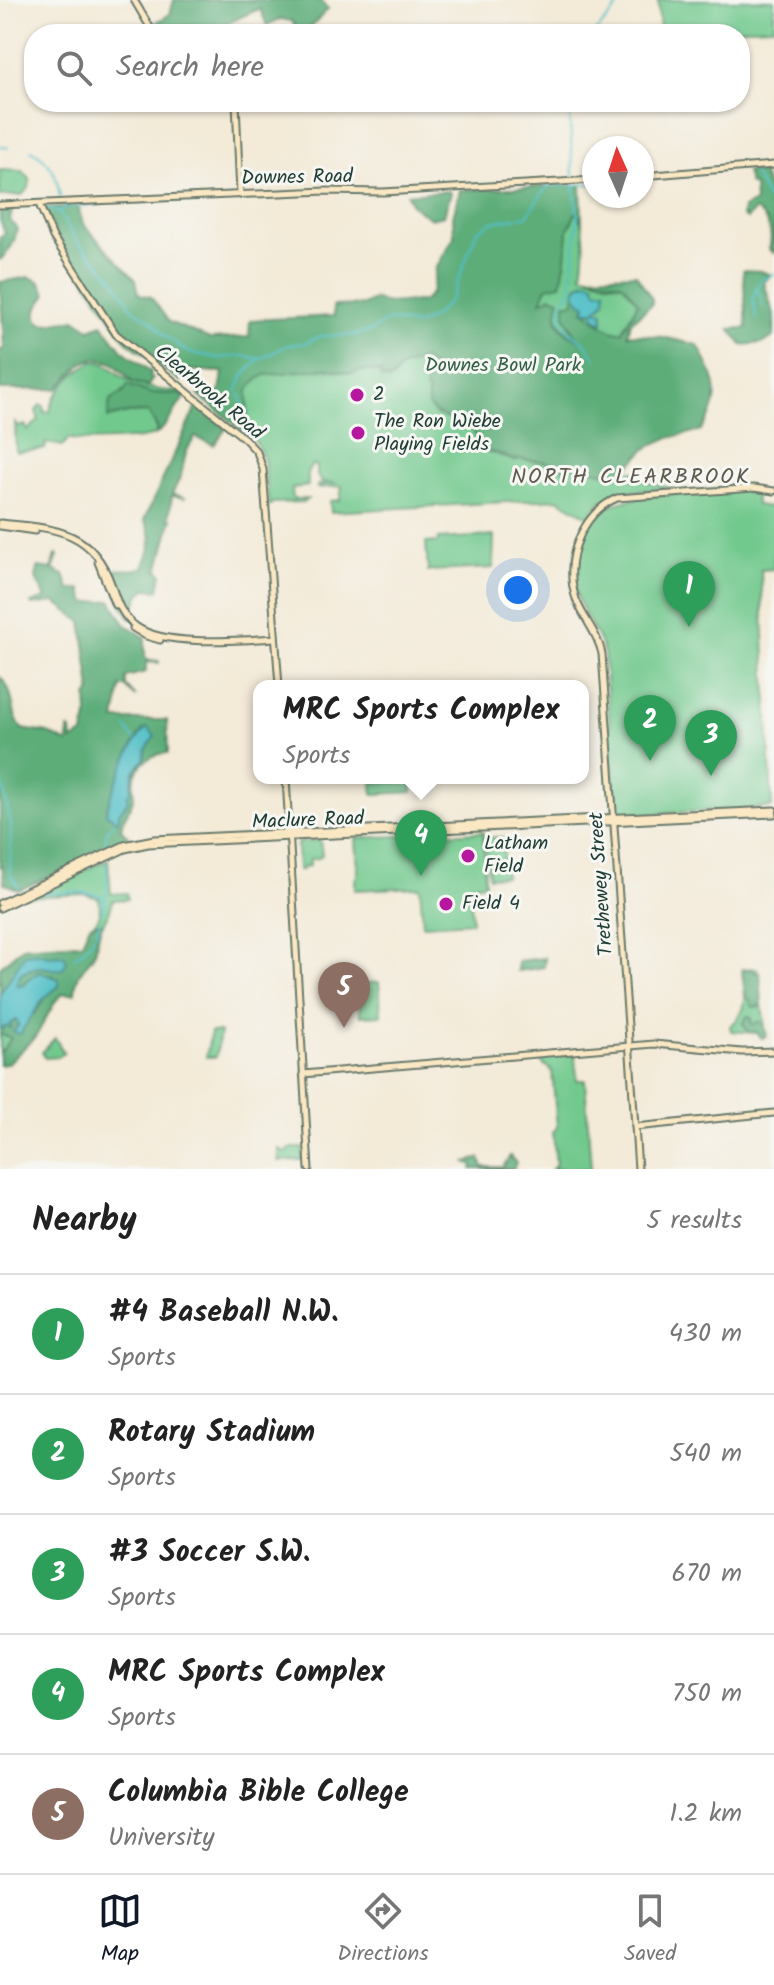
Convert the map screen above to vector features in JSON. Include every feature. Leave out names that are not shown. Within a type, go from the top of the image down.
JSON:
[{"type":"main road","points":[[134,0],[148,24]]},
{"type":"main road","points":[[236,112],[240,195]]},
{"type":"main road","points":[[654,175],[774,165]]},
{"type":"main road","name":"Downes Road","points":[[0,205],[326,191],[383,192],[582,181]]},
{"type":"main road","name":"Clearbrook Road","points":[[39,204],[53,237],[116,334],[257,452],[263,469],[278,680]]},
{"type":"main road","name":"Trethewey Street","points":[[638,1169],[601,651],[596,634],[577,601],[573,585],[574,561],[580,537],[595,512],[612,500],[628,496],[754,488],[774,491]]},
{"type":"main road","points":[[0,525],[64,533],[84,542],[103,563],[128,620],[147,633],[185,639],[275,638]]},
{"type":"main road","points":[[286,784],[309,1169]]},
{"type":"main road","name":"Maclure Road","points":[[0,905],[124,845],[143,840],[290,836],[774,812]]},
{"type":"main road","name":"Maclure Road","points":[[613,820],[622,822],[774,812]]},
{"type":"main road","points":[[614,832],[622,822]]},
{"type":"main road","points":[[303,1074],[657,1044],[742,1052],[774,1051]]},
{"type":"main road","points":[[635,1127],[774,1113]]},
{"type":"green space","points":[[174,0],[320,0],[328,9],[314,24],[294,24],[280,19],[267,24],[260,9],[226,24],[154,24],[170,14]]},
{"type":"green space","points":[[658,0],[774,0],[774,27],[660,24]]},
{"type":"green space","points":[[0,170],[23,171],[30,179],[29,188],[22,195],[0,196]]},
{"type":"green space","points":[[761,171],[774,201],[774,253],[769,249],[770,233],[763,218],[755,210],[747,219],[742,216],[743,208],[755,202],[754,186],[749,184],[746,172]]},
{"type":"green space","name":"Downes Bowl Park","points":[[581,185],[582,224],[577,211],[568,229],[561,284],[547,287],[541,301],[552,296],[560,299],[558,324],[578,339],[565,316],[565,303],[573,303],[575,295],[586,305],[584,310],[596,321],[611,330],[622,332],[638,303],[623,284],[587,276],[636,274],[652,304],[631,322],[628,334],[663,337],[698,345],[715,387],[714,408],[701,430],[653,445],[617,475],[575,466],[565,470],[548,462],[514,461],[486,451],[471,427],[443,417],[428,406],[425,388],[433,368],[424,359],[400,368],[390,380],[370,370],[350,373],[325,368],[265,375],[248,390],[247,434],[198,395],[220,392],[223,372],[189,370],[180,373],[180,381],[126,341],[56,235],[45,208],[78,206],[83,224],[136,280],[139,294],[151,297],[169,322],[210,339],[249,337],[250,320],[334,316],[333,306],[364,305],[375,299],[385,303],[424,301],[432,292],[436,268],[454,237],[453,216],[460,190]]},
{"type":"green space","points":[[451,193],[444,215],[431,219],[412,205],[407,194]]},
{"type":"green space","points":[[78,206],[81,234],[165,331],[265,375],[325,368],[350,373],[370,370],[393,378],[400,368],[424,359],[433,368],[425,388],[435,414],[471,427],[484,447],[492,453],[514,461],[549,462],[558,468],[575,466],[617,475],[633,471],[647,482],[675,489],[639,490],[616,495],[596,507],[589,517],[558,499],[331,512],[330,501],[340,500],[342,486],[317,488],[317,485],[336,483],[322,482],[317,476],[317,466],[312,465],[308,471],[308,486],[292,488],[293,499],[308,499],[304,502],[272,503],[269,506],[264,459],[255,440],[198,395],[220,392],[224,372],[189,370],[180,373],[180,381],[56,235],[45,208]]},
{"type":"green space","points":[[13,208],[10,220],[17,229],[16,233],[9,250],[0,260],[0,237],[5,233],[0,210]]},
{"type":"green space","points":[[577,211],[584,233],[582,274],[623,284],[638,303],[622,332],[603,326],[588,313],[593,311],[600,323],[596,310],[597,291],[585,281],[577,286],[569,326],[579,340],[567,332],[560,322],[552,296],[541,302],[542,293],[566,258],[568,229]]},
{"type":"green space","points":[[743,270],[771,275],[764,282],[774,316],[774,336],[764,343],[742,345],[730,329],[747,328]]},
{"type":"green space","points":[[29,277],[39,281],[47,294],[37,311],[39,322],[48,324],[75,319],[90,329],[102,324],[122,350],[151,372],[150,377],[153,378],[148,386],[133,382],[113,363],[95,358],[83,363],[57,389],[0,390],[0,351],[4,348],[0,282]]},
{"type":"green space","points":[[94,361],[105,364],[127,380],[150,388],[182,391],[187,395],[150,393],[128,385],[110,400],[109,418],[148,412],[157,428],[156,434],[113,440],[69,438],[63,446],[46,443],[45,449],[16,452],[15,423],[19,427],[25,425],[28,430],[39,420],[36,411],[40,405],[44,406],[44,412],[50,412],[55,397],[66,382]]},
{"type":"green space","points":[[128,385],[150,393],[187,395],[156,434],[157,427],[148,412],[108,418],[110,400]]},
{"type":"green space","points":[[197,405],[225,430],[214,445],[195,437],[186,452],[181,476],[172,494],[186,498],[172,496],[169,518],[172,518],[158,571],[162,573],[159,590],[146,589],[140,594],[130,618],[120,602],[109,571],[143,567],[151,543],[144,520]]},
{"type":"green space","points":[[755,489],[756,505],[774,508],[774,569],[761,570],[772,807],[619,816],[616,812],[604,654],[580,604],[575,586],[575,557],[585,526],[598,512],[629,500]]},
{"type":"green space","points":[[494,536],[493,568],[428,571],[426,543],[438,542],[438,539]]},
{"type":"green space","points":[[55,555],[58,556],[53,570],[64,575],[70,590],[81,589],[86,603],[111,600],[125,624],[145,637],[145,659],[159,663],[146,662],[146,672],[126,677],[126,686],[136,697],[121,687],[115,720],[167,720],[168,753],[147,760],[136,773],[133,799],[121,829],[132,841],[19,890],[4,883],[0,866],[0,677],[9,689],[15,716],[22,729],[48,733],[68,743],[68,729],[71,730],[72,741],[83,734],[88,713],[87,697],[91,691],[82,622],[55,602],[31,603],[46,598],[36,579],[38,567],[51,569]],"holes":[[[143,730],[154,736],[144,760],[134,771],[128,801],[119,813],[118,822],[106,813],[107,808],[135,741]]]},
{"type":"green space","points":[[372,784],[412,784],[412,792],[373,794]]},
{"type":"green space","points":[[483,832],[485,883],[470,885],[472,922],[423,925],[420,887],[355,890],[358,872],[356,838]]},
{"type":"green space","points":[[503,837],[505,876],[489,877],[485,838]]},
{"type":"green space","points":[[320,840],[322,855],[310,859],[310,866],[298,870],[297,843]]},
{"type":"green space","points":[[108,859],[111,894],[127,893],[128,899],[113,900],[97,935],[95,952],[79,976],[75,993],[63,994],[56,1000],[36,1036],[8,1063],[0,1065],[0,967],[23,947],[82,943],[99,914],[99,898],[84,894],[28,897]]},
{"type":"green space","points":[[103,923],[95,950],[75,986],[75,993],[63,994],[56,1000],[36,1036],[8,1063],[0,1065],[0,1049],[2,1051],[11,1038],[0,1034],[0,1030],[11,1027],[10,1024],[17,1020],[19,1025],[15,1030],[36,1012],[48,993],[59,986],[54,976],[39,972],[18,987],[15,982],[32,968],[55,968],[60,955],[23,961],[0,994],[0,967],[23,947],[82,943],[90,925]]},
{"type":"green space","points":[[545,958],[544,967],[517,971],[518,961]]},
{"type":"green space","points":[[757,968],[766,1034],[731,1031],[730,1026],[744,1007],[742,969]]},
{"type":"green space","points":[[752,969],[760,973],[762,1006],[753,1007],[745,996],[742,970]]},
{"type":"green space","points":[[379,982],[381,1015],[360,1016],[358,984]]},
{"type":"green space","points":[[747,1016],[752,1018],[751,1023],[759,1021],[764,1025],[767,1036],[762,1038],[756,1032],[749,1032],[743,1024]]},
{"type":"green space","points":[[211,1032],[220,1032],[216,1057],[206,1057]]},
{"type":"green space","points":[[55,1038],[64,1053],[45,1058],[42,1052]]},
{"type":"green space","points":[[575,1054],[577,1080],[585,1080],[591,1169],[552,1169],[556,1165],[553,1132],[557,1127],[552,1071],[542,1063],[541,1057]]},
{"type":"green space","points":[[291,1148],[303,1148],[303,1160],[279,1161],[279,1149],[286,1153]]},
{"type":"green space","points":[[510,1156],[516,1163],[513,1169],[472,1169],[473,1165],[466,1162],[480,1158],[483,1167],[503,1167]]},
{"type":"water","points":[[588,281],[594,283],[597,291],[606,290],[605,301],[596,310],[603,312],[603,323],[594,316],[594,311],[585,311],[586,305],[575,295],[577,286]]},
{"type":"water","points":[[147,728],[155,736],[144,760],[134,771],[128,801],[119,813],[118,822],[106,813],[108,805],[129,755]]},
{"type":"water","points":[[25,954],[64,955],[67,961],[63,969],[29,969],[21,973],[16,985],[23,985],[39,972],[59,979],[59,986],[43,999],[20,1034],[13,1032],[19,1025],[17,1020],[10,1024],[11,1028],[6,1026],[0,1030],[0,994]]},
{"type":"waterway","points":[[603,24],[624,0]]},
{"type":"waterway","points":[[570,112],[573,177]]},
{"type":"waterway","points":[[0,146],[8,148]]},
{"type":"waterway","points":[[31,150],[44,159],[52,170],[60,198]]},
{"type":"waterway","points":[[754,174],[774,211]]},
{"type":"waterway","points":[[574,185],[578,216],[571,289],[561,307],[562,320],[596,359]]},
{"type":"waterway","points":[[59,213],[76,240],[114,279],[133,309],[187,352],[218,358],[246,356],[260,359],[288,345],[305,343],[321,336],[356,335],[373,330],[388,320],[416,325],[435,316],[451,299],[477,231],[492,222],[527,216],[547,186],[582,185]]},
{"type":"waterway","points":[[60,212],[65,207],[101,204]]},
{"type":"waterway","points":[[45,208],[58,212]]},
{"type":"waterway","points":[[757,318],[752,299],[761,280],[774,274]]},
{"type":"waterway","points":[[757,287],[763,307]]},
{"type":"waterway","points":[[257,439],[252,425],[248,425],[237,391],[244,375],[259,359]]},
{"type":"waterway","points":[[126,727],[135,740]]},
{"type":"waterway","points":[[0,771],[11,826],[10,873],[18,887]]},
{"type":"waterway","points":[[105,850],[107,831],[115,822]]},
{"type":"waterway","points":[[102,912],[106,893],[106,863]]},
{"type":"waterway","points":[[43,893],[100,895],[106,904]]},
{"type":"waterway","points":[[74,957],[90,942],[100,922]]},
{"type":"place","name":"2","points":[[357,395]]},
{"type":"place","name":"The Ron Wiebe Playing Fields","points":[[358,433]]},
{"type":"place","name":"#4 Baseball N.W.","points":[[689,627]]},
{"type":"place","name":"Rotary Stadium","points":[[650,761]]},
{"type":"place","name":"#3 Soccer S.W.","points":[[711,776]]},
{"type":"place","name":"Latham Field","points":[[468,856]]},
{"type":"place","name":"MRC Sports Complex","points":[[421,876]]},
{"type":"place","name":"Field 4","points":[[446,904]]},
{"type":"place","name":"Columbia Bible College","points":[[344,1028]]},
{"type":"district","name":"NORTH CLEARBROOK","points":[[631,477]]}]
